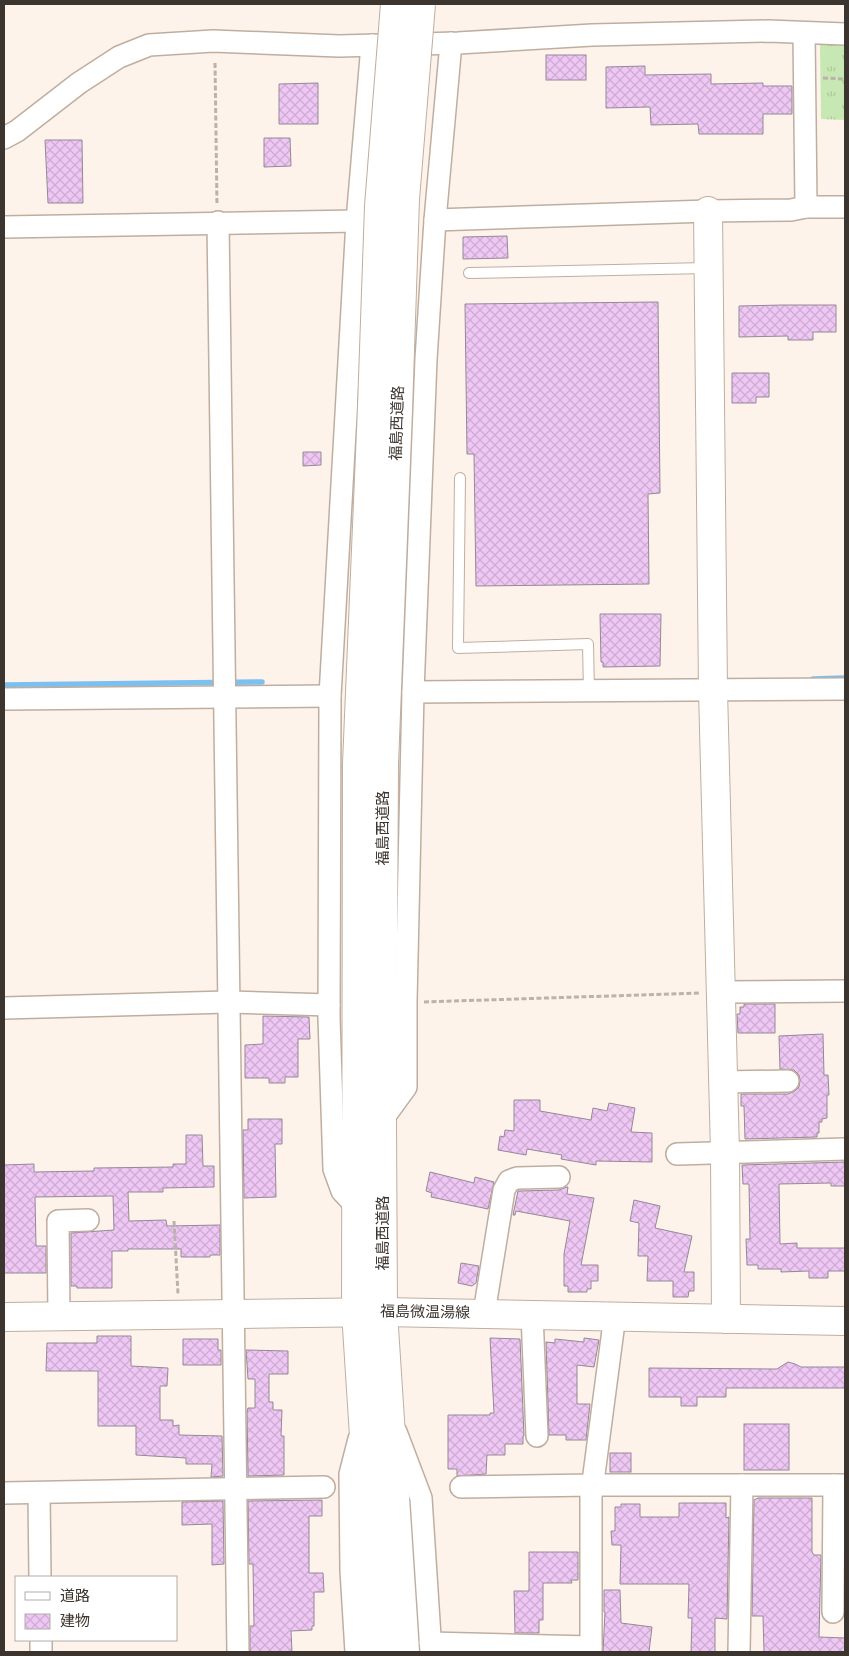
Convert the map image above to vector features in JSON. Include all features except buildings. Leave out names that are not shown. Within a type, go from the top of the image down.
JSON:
[{"type":"main road","name":"福島西道路","points":[[395,4],[379,206],[384,408],[383,1312],[405,1652]]},
{"type":"main road","name":"福島西道路","points":[[378,1652],[356,1312],[357,764],[384,408],[405,199],[421,4]]},
{"type":"main road","points":[[708,211],[713,690],[725,1152],[726,1319]]},
{"type":"main road","name":"福島微温湯線","points":[[4,1317],[383,1312],[615,1315],[845,1321]]},
{"type":"street","points":[[4,138],[17,131],[79,83],[120,58],[149,45],[214,41],[339,46],[451,43],[592,35],[768,31],[845,34]]},
{"type":"street","points":[[804,33],[806,207]]},
{"type":"street","points":[[382,1120],[406,1087],[406,1002],[413,692],[426,359],[435,220],[451,43]]},
{"type":"street","points":[[356,1206],[342,1191],[334,1169],[329,1005],[330,696],[357,221],[372,45]]},
{"type":"street","points":[[435,220],[845,207]]},
{"type":"street","points":[[4,227],[357,221]]},
{"type":"street","points":[[218,222],[238,1652]]},
{"type":"street","points":[[413,692],[845,689]]},
{"type":"street","points":[[4,699],[330,696]]},
{"type":"street","points":[[720,992],[845,990]]},
{"type":"street","points":[[4,1008],[228,1002],[329,1005]]},
{"type":"street","points":[[723,1082],[788,1080]]},
{"type":"street","points":[[676,1154],[845,1149]]},
{"type":"street","points":[[484,1313],[504,1190],[509,1181],[518,1178],[559,1177]]},
{"type":"street","points":[[59,1316],[58,1221],[88,1220]]},
{"type":"street","points":[[532,1314],[537,1436]]},
{"type":"street","points":[[390,1418],[421,1498],[430,1648],[591,1650],[593,1485],[615,1315]]},
{"type":"street","points":[[356,1652],[351,1570],[350,1474],[363,1421]]},
{"type":"street","points":[[461,1488],[593,1485],[840,1485],[833,1612]]},
{"type":"street","points":[[739,1652],[742,1485]]},
{"type":"street","points":[[4,1493],[324,1487]]},
{"type":"street","points":[[39,1493],[40,1576]]},
{"type":"lane","points":[[469,273],[708,268]]},
{"type":"lane","points":[[460,478],[458,648],[588,644],[589,692]]},
{"type":"path","points":[[215,63],[218,222]]},
{"type":"path","points":[[406,1002],[720,992]]},
{"type":"path","points":[[174,1221],[179,1314]]},
{"type":"green space","points":[[820,44],[845,45],[845,120],[821,119]]},
{"type":"waterway","points":[[813,679],[845,678]]},
{"type":"waterway","points":[[4,685],[262,682]]}]
